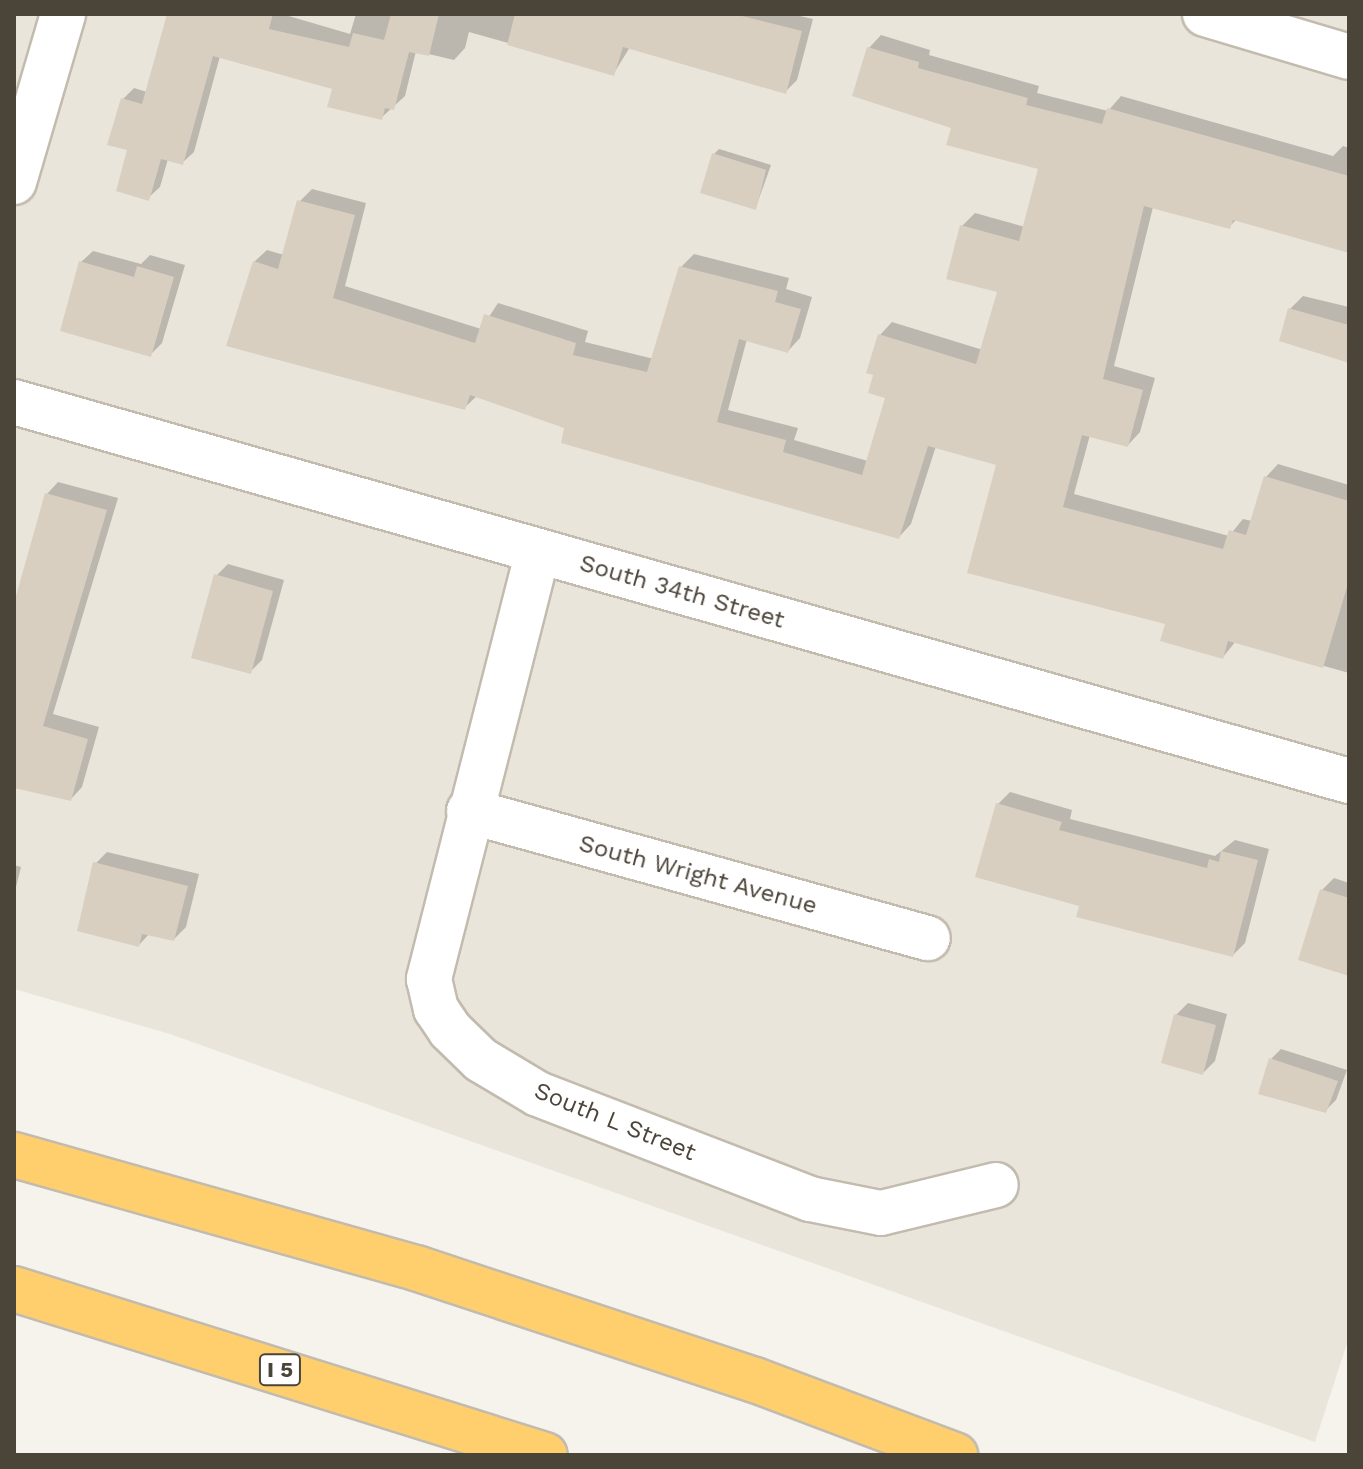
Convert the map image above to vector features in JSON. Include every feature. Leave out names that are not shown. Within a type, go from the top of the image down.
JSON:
[{"type":"highway","points":[[14,1155],[416,1268],[755,1380],[955,1455]]},
{"type":"highway","name":"I 5","points":[[14,1289],[545,1455]]},
{"type":"street","points":[[14,182],[63,14]]},
{"type":"street","points":[[1205,14],[1349,57]]},
{"type":"street","name":"South 34th Street","points":[[14,402],[1349,781]]},
{"type":"street","name":"South L Street","points":[[538,551],[469,811],[429,979],[436,1009],[481,1060],[538,1094],[810,1199],[881,1213],[996,1185]]},
{"type":"street","name":"South Wright Avenue","points":[[469,811],[928,938]]},
{"type":"shaded area","points":[[14,14],[1349,14],[1349,1337],[1315,1442],[170,1034],[14,989]]},
{"type":"building","points":[[167,14],[273,14],[269,29],[349,47],[353,33],[384,40],[391,14],[439,14],[429,56],[409,52],[394,110],[385,108],[382,120],[327,107],[332,89],[213,56],[183,165],[161,159],[149,201],[116,191],[127,150],[107,145],[121,98],[142,104]]},
{"type":"building","points":[[515,14],[734,14],[802,31],[786,94],[623,47],[614,76],[507,45]]},
{"type":"building","points":[[867,47],[919,62],[918,68],[1028,98],[1026,105],[1102,124],[1107,108],[1349,176],[1349,253],[1233,220],[1230,229],[1144,206],[1103,379],[1143,390],[1128,447],[1082,435],[1063,507],[1223,549],[1229,530],[1246,535],[1264,476],[1349,501],[1349,580],[1323,668],[1228,641],[1223,659],[1160,641],[1165,624],[967,573],[996,465],[928,446],[899,539],[561,443],[564,428],[470,395],[465,410],[226,346],[253,261],[278,269],[297,200],[355,215],[333,298],[475,343],[484,314],[576,343],[573,355],[647,372],[679,266],[778,291],[775,302],[801,309],[788,353],[739,339],[717,422],[786,440],[783,452],[862,475],[885,398],[868,393],[873,375],[866,373],[878,334],[976,364],[997,292],[946,279],[960,225],[1019,241],[1038,169],[946,145],[951,128],[852,96]]},
{"type":"building","points":[[712,153],[766,170],[756,210],[700,193]]},
{"type":"building","points":[[79,261],[134,277],[137,266],[174,277],[151,357],[60,331]]},
{"type":"building","points":[[1288,308],[1349,325],[1349,363],[1279,341]]},
{"type":"building","points":[[45,493],[107,510],[43,726],[88,739],[71,801],[14,788],[14,603]]},
{"type":"building","points":[[214,574],[273,591],[251,674],[191,658]]},
{"type":"building","points":[[996,803],[1062,822],[1059,830],[1207,868],[1209,859],[1219,862],[1221,851],[1258,860],[1233,957],[1076,917],[1079,906],[975,877]]},
{"type":"building","points":[[93,862],[188,886],[174,941],[142,934],[139,947],[77,931]]},
{"type":"building","points":[[1320,889],[1349,898],[1349,976],[1298,960]]},
{"type":"building","points":[[1174,1014],[1216,1025],[1203,1075],[1161,1063]]},
{"type":"building","points":[[1269,1058],[1338,1081],[1326,1113],[1258,1094]]}]
